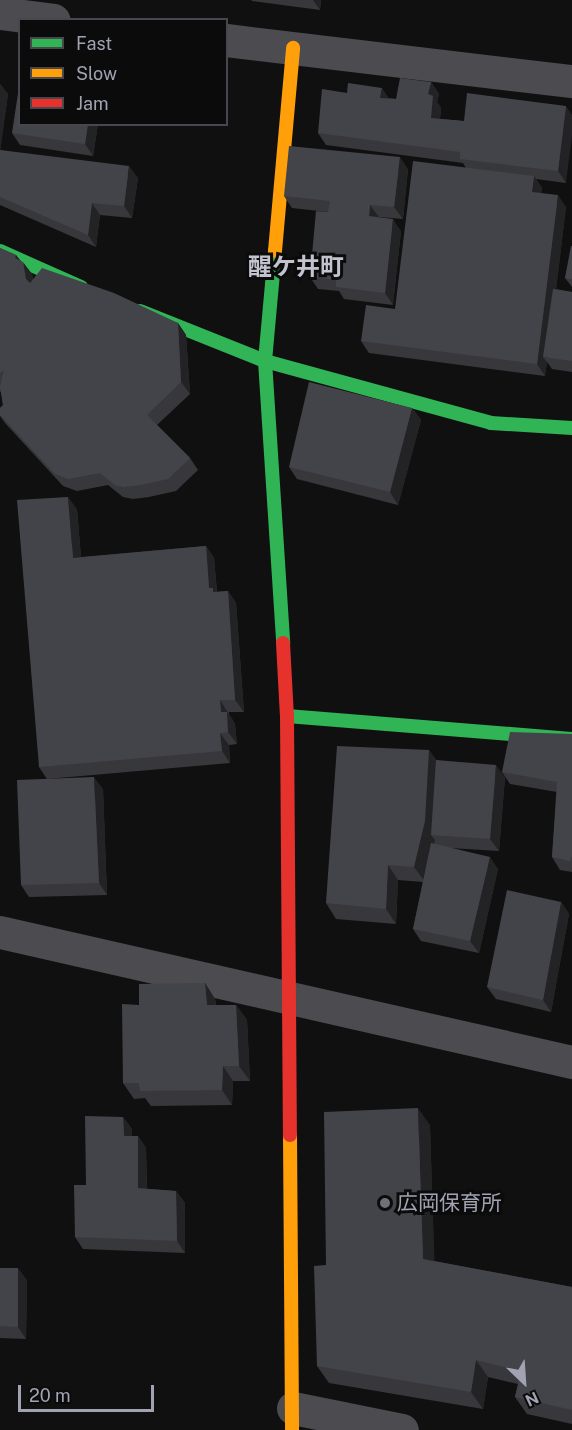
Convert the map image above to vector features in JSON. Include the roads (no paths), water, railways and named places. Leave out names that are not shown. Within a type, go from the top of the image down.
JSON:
[{"type":"street","points":[[0,13],[39,18]]},
{"type":"street","points":[[228,40],[572,81]]},
{"type":"street","points":[[293,48],[265,361],[287,716],[292,1419],[402,1430]]},
{"type":"street","points":[[0,251],[94,292]]},
{"type":"street","points":[[126,305],[265,361],[491,423],[572,428]]},
{"type":"street","points":[[287,716],[572,739]]},
{"type":"street","points":[[0,932],[572,1062]]},
{"type":"place","name":"広岡保育所","points":[[385,1203]]},
{"type":"district","name":"醒ケ井町","points":[[296,267]]}]
